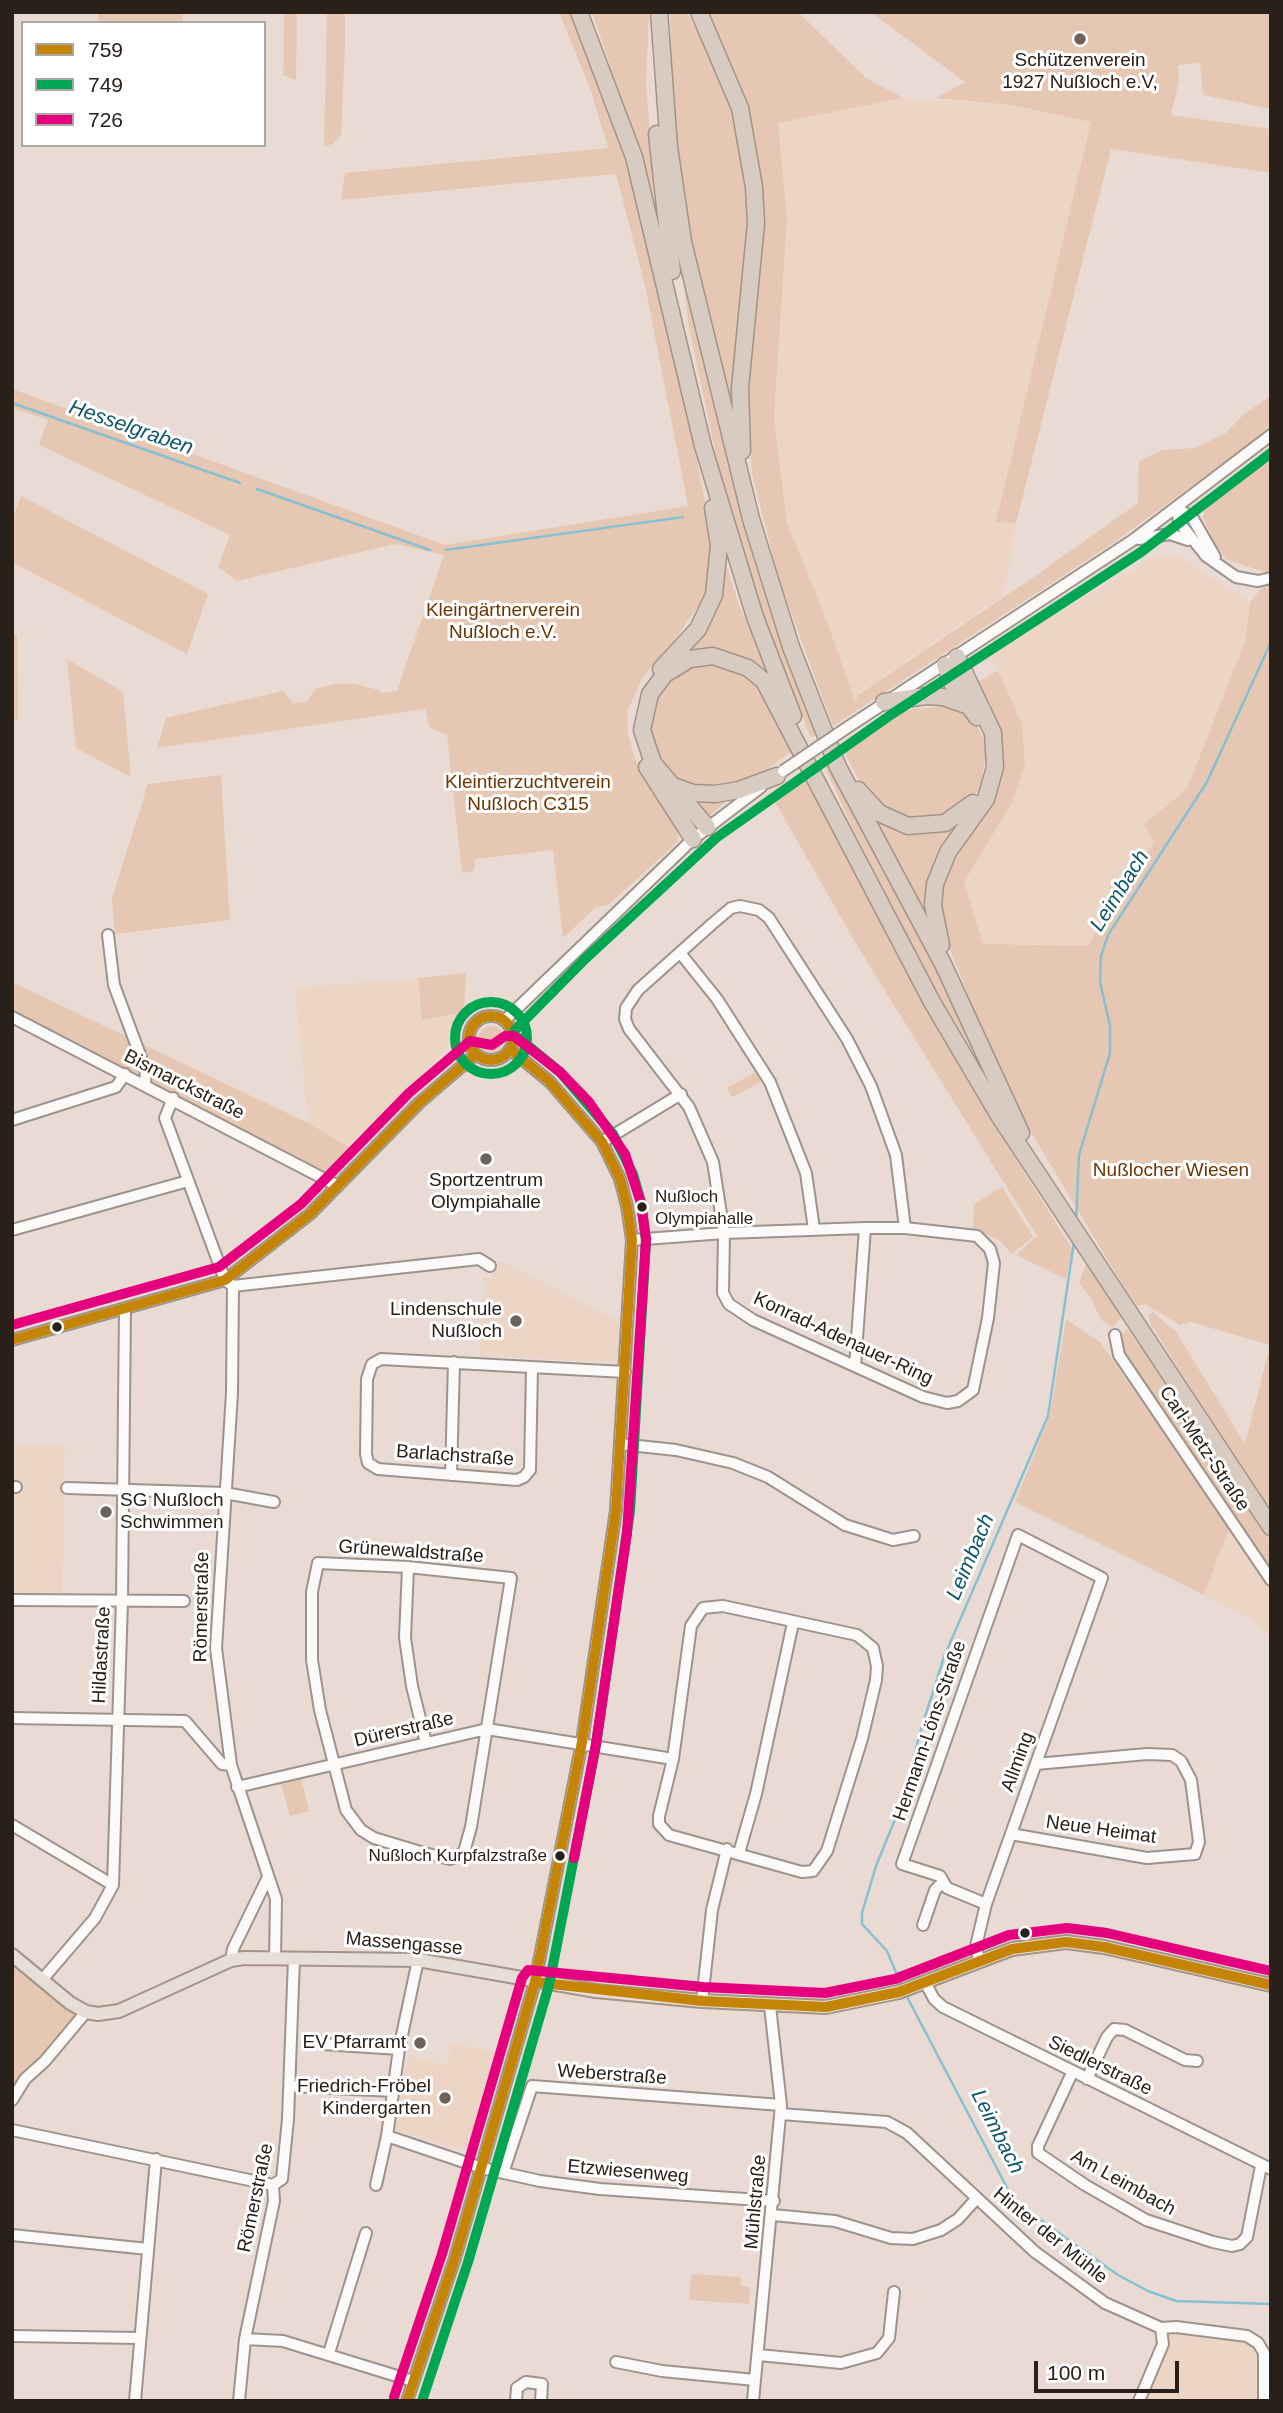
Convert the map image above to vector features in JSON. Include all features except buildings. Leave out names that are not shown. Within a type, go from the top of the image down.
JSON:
[{"type":"highway","points":[[579,12],[634,157],[691,397],[755,617],[793,717],[843,830]]},
{"type":"highway","points":[[658,12],[656,107],[660,176],[691,397]]},
{"type":"highway","points":[[658,12],[666,120],[677,207],[751,519],[791,647],[838,767],[943,964],[1044,1179]]},
{"type":"highway","points":[[699,12],[740,108],[754,187],[753,259],[740,388],[740,420],[744,465],[751,499],[751,519]]},
{"type":"highway","points":[[693,839],[646,766],[639,744],[637,717],[642,698],[652,679],[698,629],[714,595],[719,544],[704,446]]},
{"type":"highway","points":[[707,827],[653,763],[645,744],[643,716],[650,694],[665,674],[690,659],[713,656],[748,668],[764,681],[932,1002],[998,1114],[1044,1179],[1271,1527]]},
{"type":"highway","points":[[838,767],[867,802],[890,819],[908,826],[945,823],[960,816],[984,788],[988,771],[987,737],[953,685],[951,661]]},
{"type":"highway","points":[[943,964],[933,905],[935,884],[948,852],[986,799],[995,767],[993,733],[951,661]]},
{"type":"highway","points":[[884,702],[926,696],[943,697],[969,706]]},
{"type":"highway","points":[[671,785],[693,793],[715,794],[739,790],[780,773]]},
{"type":"main road","name":"Massengasse","points":[[86,2012],[110,2014],[119,2011],[231,1960],[275,1958],[418,1960],[535,1982],[702,2001],[770,2006],[845,2006],[904,1991],[979,1960],[1026,1946],[1066,1942],[1104,1947],[1271,1985]]},
{"type":"main road","points":[[12,1955],[70,2003],[86,2012]]},
{"type":"street","points":[[505,1020],[632,895],[707,827],[884,702],[951,661],[1133,540],[1271,435]]},
{"type":"street","points":[[1192,517],[1202,490]]},
{"type":"street","points":[[1177,509],[1192,517],[1206,545],[1223,568]]},
{"type":"street","points":[[1177,509],[1179,522],[1194,544]]},
{"type":"street","points":[[1133,540],[1170,534],[1184,537],[1236,577],[1251,581],[1271,578]]},
{"type":"street","points":[[724,1233],[713,1162],[694,1115],[681,1094],[629,1029],[625,1019],[630,999],[731,908],[750,906],[769,918],[847,1040],[871,1086],[896,1155],[905,1228]]},
{"type":"street","points":[[108,935],[114,985],[146,1070],[145,1083]]},
{"type":"street","points":[[681,954],[717,999],[770,1082],[806,1173],[814,1229]]},
{"type":"street","points":[[488,1016],[505,1020],[513,1031],[510,1049],[494,1060],[476,1054],[469,1037],[473,1024],[488,1016]]},
{"type":"street","name":"Bismarckstraße","points":[[12,1017],[145,1083],[338,1186]]},
{"type":"street","points":[[407,2401],[455,2258],[535,1982],[582,1742],[616,1510],[632,1240],[620,1179],[602,1142],[569,1102],[510,1049]]},
{"type":"street","points":[[229,1283],[310,1214],[419,1103],[476,1054]]},
{"type":"street","points":[[12,1119],[116,1087],[125,1074]]},
{"type":"street","points":[[602,1142],[681,1094]]},
{"type":"street","name":"Römerstraße","points":[[173,1098],[165,1118],[229,1283],[232,1394],[216,1648],[231,1765],[276,1899],[275,1958]]},
{"type":"street","points":[[12,1230],[188,1181]]},
{"type":"street","points":[[855,1366],[865,1228]]},
{"type":"street","name":"Konrad-Adenauer-Ring","points":[[632,1240],[724,1233],[865,1228],[905,1228],[972,1234],[982,1239],[990,1249],[993,1263],[977,1381],[967,1397],[947,1403],[923,1397],[753,1320],[729,1304],[723,1293],[722,1280],[724,1233]]},
{"type":"street","points":[[12,1340],[125,1308],[229,1283],[479,1259],[490,1266]]},
{"type":"street","name":"Hildastraße","points":[[42,1979],[95,1918],[113,1885],[117,1808],[116,1718],[122,1601],[125,1308]]},
{"type":"street","name":"Carl-Metz-Straße","points":[[1115,1335],[1119,1355],[1271,1580]]},
{"type":"street","name":"Barlachstraße","points":[[532,1368],[530,1470],[517,1480],[378,1469],[368,1462],[367,1378],[372,1364],[380,1359],[625,1372]]},
{"type":"street","points":[[451,1475],[454,1362]]},
{"type":"street","points":[[621,1444],[676,1450],[733,1463],[768,1477],[845,1525],[893,1540],[914,1536]]},
{"type":"street","points":[[67,1488],[225,1493],[274,1502]]},
{"type":"street","name":"Hermann-Löns-Straße","points":[[986,1904],[947,1888],[940,1876],[902,1864],[1018,1535],[1102,1578]]},
{"type":"street","name":"Grünewaldstraße","points":[[334,1765],[320,1710],[313,1660],[313,1592],[318,1563],[408,1567],[510,1578],[487,1729]]},
{"type":"street","points":[[408,1567],[405,1638],[412,1686],[426,1743]]},
{"type":"street","name":"Allming","points":[[979,1960],[976,1946],[986,1904],[1102,1578]]},
{"type":"street","points":[[12,1600],[184,1601]]},
{"type":"street","points":[[723,1606],[857,1635],[867,1641],[877,1657],[876,1680],[844,1798],[819,1866],[813,1871],[802,1872],[669,1835],[659,1824],[673,1759],[691,1626],[696,1614],[703,1608],[723,1606]]},
{"type":"street","points":[[702,2001],[715,1902],[756,1794],[793,1623]]},
{"type":"street","points":[[12,1718],[185,1721],[222,1764],[231,1765]]},
{"type":"street","points":[[334,1765],[346,1810],[361,1830],[374,1838],[450,1858],[464,1852],[467,1844],[487,1729]]},
{"type":"street","name":"Dürerstraße","points":[[237,1787],[487,1729],[582,1742],[673,1759]]},
{"type":"street","name":"Neue Heimat","points":[[1011,1835],[1147,1858],[1195,1854],[1199,1842],[1191,1780],[1181,1761],[1172,1755],[1147,1754],[1036,1764]]},
{"type":"street","points":[[12,1825],[113,1885]]},
{"type":"street","points":[[231,1960],[233,1949],[268,1877]]},
{"type":"street","points":[[923,1925],[935,1889],[943,1882]]},
{"type":"street","name":"Römerstraße","points":[[239,2401],[245,2339],[274,2201],[273,2185],[282,2179],[290,2086],[294,1958]]},
{"type":"street","points":[[376,2185],[387,2136],[399,2049],[418,1960]]},
{"type":"street","name":"Siedlerstraße","points":[[925,1982],[943,2007],[1266,2167]]},
{"type":"street","name":"Mühlstraße","points":[[753,2401],[781,2110],[770,2006]]},
{"type":"street","points":[[12,2100],[25,2079],[46,2062],[86,2012]]},
{"type":"street","points":[[1087,2079],[1107,2037],[1115,2029],[1125,2030],[1185,2060],[1197,2061]]},
{"type":"street","points":[[323,2044],[399,2049]]},
{"type":"street","name":"Am Leimbach","points":[[1072,2073],[1038,2146],[1038,2153],[1085,2185],[1146,2220],[1213,2242],[1232,2246],[1240,2244],[1247,2237],[1266,2167]]},
{"type":"street","points":[[290,2086],[394,2091]]},
{"type":"street","name":"Weberstraße","points":[[503,2173],[532,2086],[781,2110]]},
{"type":"street","name":"Hinter der Mühle","points":[[781,2110],[887,2122],[907,2133],[1035,2252],[1087,2292],[1161,2328],[1176,2327],[1247,2336],[1258,2343],[1264,2353],[1264,2401]]},
{"type":"street","points":[[12,2130],[273,2185]]},
{"type":"street","name":"Etzwiesenweg","points":[[387,2136],[503,2173],[600,2189],[774,2201]]},
{"type":"street","points":[[135,2401],[156,2159]]},
{"type":"street","points":[[773,2215],[835,2221],[891,2238],[914,2239],[941,2230],[958,2218],[976,2199]]},
{"type":"street","points":[[329,2353],[366,2233]]},
{"type":"street","points":[[12,2235],[148,2249]]},
{"type":"street","points":[[759,2355],[841,2363],[877,2353],[890,2338],[894,2292]]},
{"type":"street","points":[[1139,2401],[1163,2344],[1161,2328]]},
{"type":"street","points":[[12,2336],[139,2338]]},
{"type":"street","points":[[245,2339],[283,2341],[413,2381]]},
{"type":"street","points":[[616,2362],[662,2371],[755,2380]]},
{"type":"street","points":[[516,2401],[517,2388],[526,2382],[542,2384],[541,2401]]},
{"type":"shaded area","points":[[903,98],[1011,105],[1092,122],[997,522],[1016,523],[1007,579],[1001,597],[858,694],[856,705],[825,616],[787,523],[774,417],[787,219],[778,123]]},
{"type":"shaded area","points":[[1161,554],[1180,557],[1250,602],[1245,641],[1187,789],[1144,823],[1155,842],[1123,885],[1088,946],[983,945],[964,882],[1013,801],[1022,724],[989,651]]},
{"type":"shaded area","points":[[418,978],[422,1020],[464,1012],[446,1049],[358,1152],[308,1123],[295,988]]},
{"type":"shaded area","points":[[500,1261],[622,1323],[619,1362],[479,1356],[484,1276],[491,1279]]},
{"type":"shaded area","points":[[12,1444],[65,1445],[62,1594],[12,1593]]},
{"type":"shaded area","points":[[1229,1528],[1271,1592],[1271,1638],[1250,1619],[1204,1595]]},
{"type":"shaded area","name":"Friedrich-Fröbel Kindergarten","points":[[452,2044],[500,2052],[476,2153],[395,2130],[408,2056],[446,2065]]},
{"type":"shaded area","points":[[1166,2330],[1267,2346],[1270,2401],[1141,2401]]},
{"type":"green space","points":[[98,12],[183,12],[182,21],[98,21]]},
{"type":"green space","points":[[284,12],[297,12],[296,80],[283,75]]},
{"type":"green space","points":[[327,12],[345,12],[345,47],[341,135],[333,144],[324,146]]},
{"type":"green space","points":[[559,12],[572,12],[626,154],[659,283],[710,523],[713,559],[708,592],[675,639],[643,677],[627,712],[628,735],[635,759],[678,829],[677,843],[608,905],[596,907],[563,938],[553,850],[475,859],[474,871],[462,873],[447,735],[430,728],[425,709],[157,748],[166,718],[283,691],[293,703],[307,702],[315,689],[334,684],[355,684],[379,690],[381,693],[397,691],[444,555],[395,544],[237,581],[218,567],[230,535],[39,445],[48,420],[12,408],[12,389],[445,545],[688,506],[645,285],[616,174],[341,200],[345,173],[608,148],[591,91]]},
{"type":"green space","points":[[592,12],[649,12],[646,85],[656,202]]},
{"type":"green space","points":[[670,12],[686,12],[691,20],[717,66],[741,132],[750,217],[733,382],[735,432],[692,256],[682,196],[672,102]]},
{"type":"green space","points":[[707,12],[798,12],[866,78],[903,98],[778,123],[787,219],[774,417],[787,523],[825,616],[856,704],[858,695],[1031,579],[1138,503],[1139,461],[1162,450],[1195,448],[1226,433],[1241,417],[1271,395],[1271,426],[1244,448],[1113,543],[833,726],[779,580],[752,473],[746,374],[763,248],[762,200],[750,115]]},
{"type":"green space","points":[[871,12],[1271,12],[1271,109],[1203,95],[1200,63],[1178,65],[1179,81],[1171,115],[1271,129],[1271,173],[1111,149],[1016,523],[996,522],[1091,122],[1011,105],[936,98],[965,82]]},
{"type":"green space","points":[[679,249],[820,731],[811,738],[759,607],[719,468],[689,328]]},
{"type":"green space","points":[[1271,446],[1271,574],[1228,560],[1215,545],[1203,517],[1207,501]]},
{"type":"green space","points":[[21,496],[208,594],[187,654],[12,562],[12,520]]},
{"type":"green space","points":[[725,561],[739,605],[769,677],[751,664],[679,660],[715,613]]},
{"type":"green space","name":"Nußlocher Wiesen","points":[[1271,577],[1271,1514],[1151,1325],[1148,1316],[1153,1312],[1176,1332],[1245,1444],[1270,1345],[1191,1322],[1180,1325],[1145,1304],[1138,1306],[1127,1292],[1004,1087],[943,931],[938,905],[941,881],[998,776],[977,683],[998,670],[1022,724],[1025,764],[1013,801],[964,882],[983,944],[1088,946],[1123,885],[1155,842],[1144,824],[1187,789],[1245,641],[1250,602]]},
{"type":"green space","points":[[12,632],[17,635],[18,720],[12,718]]},
{"type":"green space","points":[[67,659],[123,692],[131,777],[76,748]]},
{"type":"green space","points":[[694,664],[730,664],[759,684],[793,750],[762,773],[725,787],[691,786],[674,779],[660,766],[649,735],[656,700],[666,683]]},
{"type":"green space","points":[[946,702],[964,711],[975,722],[983,738],[986,752],[981,786],[973,799],[935,824],[890,816],[862,786],[841,746],[906,710],[942,706]]},
{"type":"green space","points":[[831,754],[942,969],[1000,1103],[985,1086],[984,1072],[928,976],[852,827],[822,760]]},
{"type":"green space","points":[[804,774],[993,1122],[1072,1249],[1066,1279],[1016,1255],[1037,1236],[858,947],[771,795]]},
{"type":"green space","points":[[221,775],[230,920],[115,934],[112,898],[148,784]]},
{"type":"green space","points":[[684,795],[732,797],[705,819]]},
{"type":"green space","points":[[877,821],[902,832],[920,835],[935,833],[961,823],[929,922]]},
{"type":"green space","points":[[466,973],[464,1012],[422,1020],[418,978]]},
{"type":"green space","points":[[12,982],[308,1123],[358,1152],[330,1174],[12,1010]]},
{"type":"green space","points":[[491,1026],[500,1030],[504,1039],[500,1048],[491,1052],[482,1048],[478,1039],[482,1030]]},
{"type":"green space","points":[[756,1072],[761,1082],[732,1097],[727,1088]]},
{"type":"green space","points":[[1002,1187],[1033,1237],[1012,1254],[999,1240],[973,1228],[974,1204]]},
{"type":"green space","points":[[1087,1261],[1121,1318],[1113,1327],[1101,1320],[1091,1298],[1079,1283]]},
{"type":"green space","points":[[1066,1319],[1101,1343],[1229,1528],[1204,1595],[1015,1502],[1050,1415]]},
{"type":"green space","points":[[1127,1329],[1187,1409],[1271,1542],[1271,1573],[1125,1355],[1121,1336]]},
{"type":"green space","points":[[301,1778],[309,1811],[290,1816],[281,1783]]},
{"type":"green space","points":[[12,1961],[78,2015],[12,2098]]},
{"type":"green space","points":[[691,2274],[741,2277],[741,2286],[750,2287],[749,2304],[689,2300]]},
{"type":"waterway","name":"Hesselgraben","points":[[12,403],[240,483]]},
{"type":"waterway","name":"Hesselgraben","points":[[257,489],[430,550]]},
{"type":"waterway","name":"Hesselgraben","points":[[446,550],[683,517]]},
{"type":"waterway","name":"Leimbach","points":[[1076,1222],[1079,1155],[1110,1053],[1110,1026],[1100,982],[1101,956],[1108,935],[1207,782],[1271,642]]},
{"type":"waterway","name":"Leimbach","points":[[902,1987],[887,1951],[862,1924],[862,1913],[876,1866],[907,1790],[919,1736],[944,1657],[1048,1416],[1074,1242]]},
{"type":"waterway","name":"Leimbach","points":[[905,1993],[1014,2201],[1118,2275],[1148,2291],[1176,2301],[1271,2304]]},
{"type":"transit line","name":"749","points":[[515,1030],[585,959],[716,838],[892,714],[1141,552],[1271,453]]},
{"type":"transit line","name":"749","points":[[498,1002],[517,1012],[525,1024],[527,1038],[525,1052],[517,1064],[505,1072],[484,1074],[465,1064],[457,1052],[455,1031],[465,1012],[477,1004],[498,1002]]},
{"type":"transit line","name":"759","points":[[491,1016],[500,1017],[507,1022],[512,1029],[513,1038],[512,1047],[507,1054],[500,1059],[491,1060],[482,1059],[475,1054],[470,1047],[469,1038],[470,1029],[475,1022],[482,1017],[491,1016]]},
{"type":"transit line","name":"726","points":[[12,1325],[219,1267],[301,1204],[409,1093],[470,1041],[492,1045],[505,1036],[514,1036],[560,1072],[589,1102],[625,1154],[641,1203],[646,1239],[627,1533],[596,1744],[574,1858]]},
{"type":"transit line","name":"749","points":[[422,2401],[468,2262],[549,1985],[596,1745],[630,1511],[646,1241],[641,1202],[633,1174],[613,1134],[560,1072],[519,1038]]},
{"type":"transit line","name":"759","points":[[407,2401],[455,2258],[535,1982],[582,1742],[616,1510],[632,1240],[627,1206],[620,1179],[602,1142],[550,1082],[510,1049]]},
{"type":"transit line","name":"759","points":[[12,1340],[225,1280],[310,1214],[419,1103],[476,1054]]},
{"type":"transit line","name":"726","points":[[394,2397],[442,2254],[522,1978],[528,1970],[703,1987],[825,1993],[895,1979],[1009,1935],[1067,1928],[1107,1933],[1271,1971]]},
{"type":"transit line","name":"759","points":[[535,1982],[702,2001],[826,2007],[899,1992],[1012,1949],[1066,1942],[1104,1947],[1271,1985]]},
{"type":"place","name":"Schützenverein 1927 Nußloch e.V,","points":[[1080,39]]},
{"type":"place","name":"Sportzentrum Olympiahalle","points":[[486,1159]]},
{"type":"place","name":"Nußloch Olympiahalle","points":[[642,1207]]},
{"type":"place","name":"Lindenschule Nußloch","points":[[516,1321]]},
{"type":"place","name":"SG Nußloch Schwimmen","points":[[106,1512]]},
{"type":"place","name":"Nußloch Kurpfalzstraße","points":[[560,1856]]},
{"type":"place","name":"EV Pfarramt","points":[[420,2043]]},
{"type":"place","name":"Friedrich-Fröbel Kindergarten","points":[[445,2098]]},
{"type":"park label","name":"Kleingärtnerverein Nußloch e.V.","points":[[503,622]]},
{"type":"park label","name":"Kleintierzuchtverein Nußloch C315","points":[[528,794]]}]
